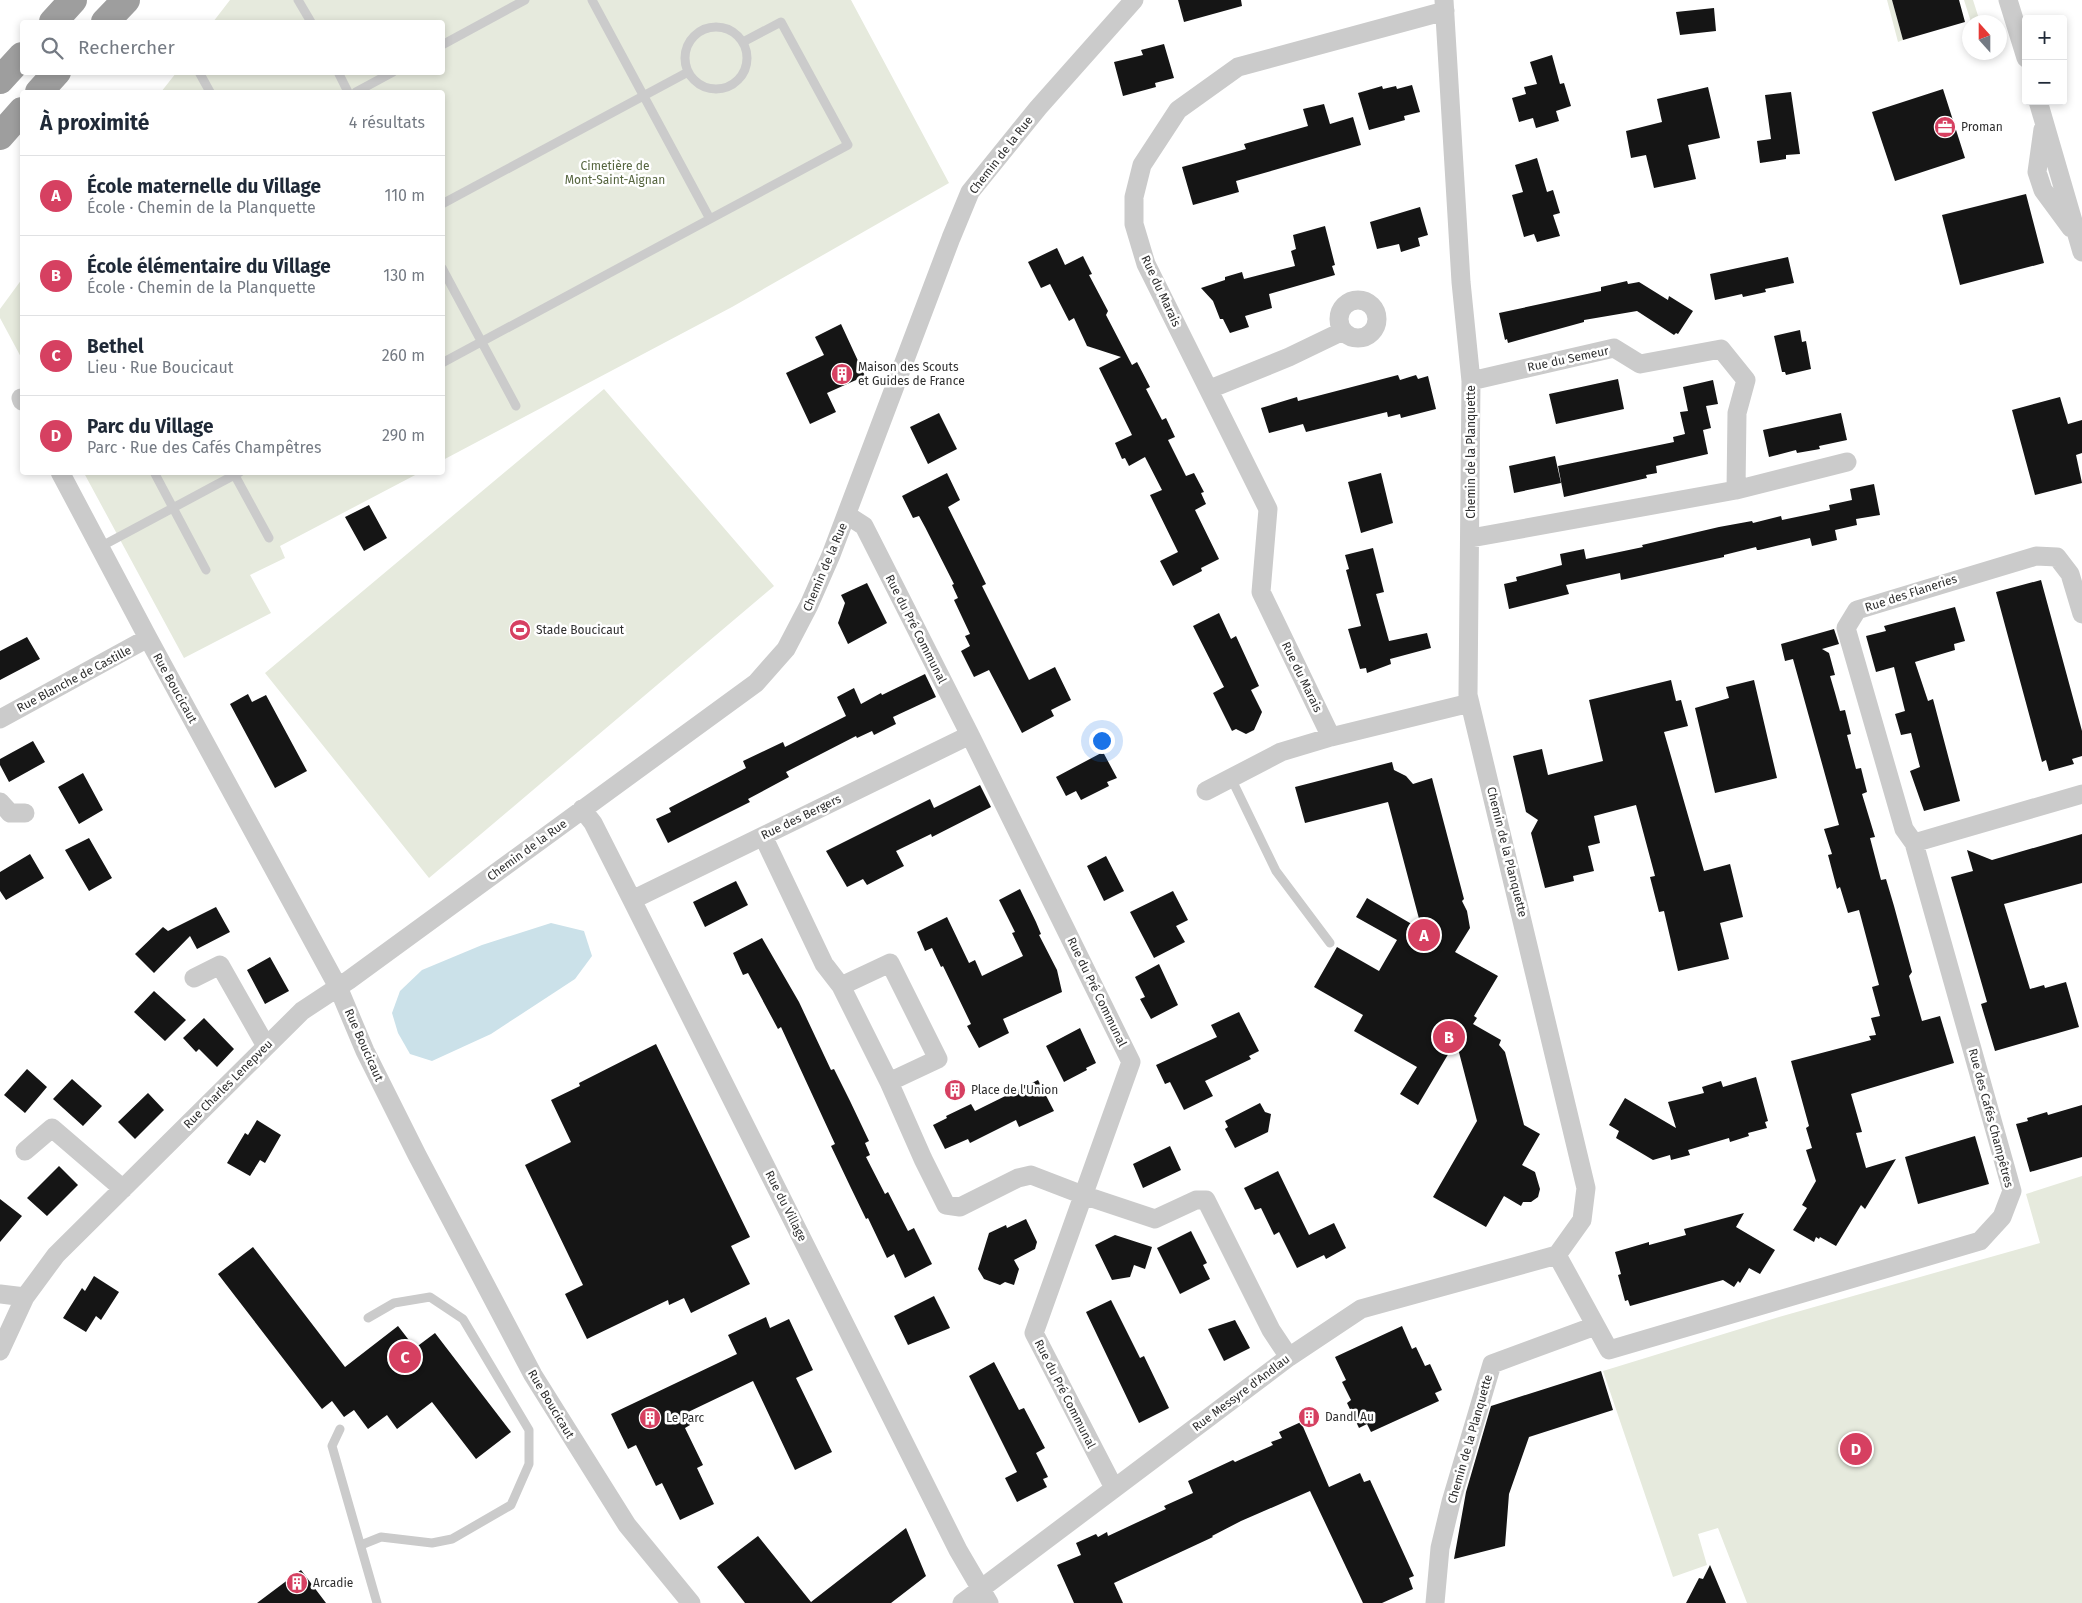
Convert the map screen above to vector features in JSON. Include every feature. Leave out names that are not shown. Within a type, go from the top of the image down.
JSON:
[{"type":"highway","points":[[55,20],[74,0]]},
{"type":"highway","points":[[107,20],[126,0]]},
{"type":"highway","points":[[0,80],[20,58]]},
{"type":"highway","points":[[41,90],[54,75]]},
{"type":"highway","points":[[0,136],[20,113]]},
{"type":"street","name":"Chemin de la Rue","points":[[338,987],[756,684],[786,649],[809,605],[847,515],[970,192],[1038,108],[1134,0]]},
{"type":"street","points":[[2008,0],[2022,45]]},
{"type":"street","name":"Chemin de la Planquette","points":[[1445,5],[1461,282],[1471,381],[1468,695],[1586,1188],[1582,1220],[1557,1256]]},
{"type":"street","name":"Rue du Marais","points":[[1331,737],[1261,592],[1268,509],[1210,389],[1146,264],[1134,224],[1134,197],[1142,165],[1178,110],[1238,68],[1445,5]]},
{"type":"street","points":[[2039,105],[2044,122],[2037,172],[2043,190],[2080,245]]},
{"type":"street","points":[[1210,389],[1289,357],[1343,330]]},
{"type":"street","name":"Rue du Semeur","points":[[1471,381],[1614,348],[1640,364],[1721,350],[1746,380],[1737,413],[1736,490]]},
{"type":"street","points":[[1471,538],[1736,490],[1847,462]]},
{"type":"street","name":"Rue Boucicaut","points":[[62,475],[338,987],[365,1051],[417,1155],[533,1375],[627,1525],[691,1603]]},
{"type":"street","name":"Rue du Pré Communal","points":[[847,515],[864,526],[970,735],[1131,1062],[1034,1333],[1114,1488]]},
{"type":"street","name":"Rue des Flaneries","points":[[1914,843],[1904,829],[1846,628],[1857,610],[2036,556],[2057,557],[2070,574],[2082,614]]},
{"type":"street","name":"Rue Blanche de Castille","points":[[0,718],[148,638]]},
{"type":"street","points":[[1206,791],[1281,752],[1331,737],[1470,703]]},
{"type":"street","name":"Rue des Bergers","points":[[632,900],[970,735]]},
{"type":"street","points":[[1914,843],[2082,794]]},
{"type":"street","points":[[0,802],[10,812],[25,813]]},
{"type":"street","name":"Rue du Village","points":[[582,809],[593,823],[949,1532],[984,1596]]},
{"type":"street","points":[[763,836],[824,964],[841,986],[889,1082],[946,1206],[960,1207],[1018,1178],[1031,1175],[1084,1196],[1155,1219],[1196,1200],[1206,1200],[1271,1330],[1289,1357]]},
{"type":"street","name":"Rue des Cafés Champêtres","points":[[1595,1326],[1609,1350],[1980,1241],[2002,1217],[2012,1191],[1914,843]]},
{"type":"street","points":[[841,986],[890,962],[938,1059],[889,1082]]},
{"type":"street","points":[[194,978],[220,965],[266,1046]]},
{"type":"street","name":"Rue Charles Lenepveu","points":[[0,1351],[25,1297],[56,1255],[302,1011],[338,987]]},
{"type":"street","points":[[25,1152],[52,1128],[123,1189]]},
{"type":"street","points":[[1557,1256],[1595,1326]]},
{"type":"street","name":"Rue Messyre d'Andlau","points":[[962,1603],[984,1596],[1114,1488],[1289,1357],[1361,1309],[1557,1256]]},
{"type":"street","points":[[0,1294],[25,1297]]},
{"type":"street","name":"Chemin de la Planquette","points":[[1435,1603],[1440,1548],[1454,1492],[1492,1364],[1595,1326]]},
{"type":"lane","points":[[298,0],[309,20]]},
{"type":"lane","points":[[445,43],[525,0]]},
{"type":"lane","points":[[592,0],[710,219]]},
{"type":"lane","points":[[445,361],[848,145],[781,22],[744,42]]},
{"type":"lane","points":[[717,26],[728,29],[737,34],[744,42],[747,62],[739,79],[730,86],[721,89],[711,89],[702,86],[688,72],[685,50],[690,41],[702,30],[717,26]]},
{"type":"lane","points":[[445,202],[688,72]]},
{"type":"lane","points":[[201,75],[209,90]]},
{"type":"lane","points":[[340,75],[347,90]]},
{"type":"lane","points":[[360,90],[387,75]]},
{"type":"lane","points":[[445,274],[516,406]]},
{"type":"lane","points":[[156,475],[206,570]]},
{"type":"lane","points":[[100,547],[232,475]]},
{"type":"lane","points":[[237,475],[269,538]]},
{"type":"lane","points":[[1231,778],[1276,871],[1330,944]]},
{"type":"lane","points":[[361,1545],[381,1537],[432,1543],[452,1539],[512,1505],[529,1464],[530,1430],[463,1319],[430,1297],[394,1303],[368,1318]]},
{"type":"lane","points":[[340,1429],[332,1446],[377,1603]]},
{"type":"green space","name":"Cimetière de Mont-Saint-Aignan","points":[[230,0],[851,0],[949,183],[732,307],[445,459],[445,90],[163,90],[174,75],[445,75],[445,20],[215,20]]},
{"type":"green space","points":[[1887,0],[1892,0],[1903,40],[1898,42]]},
{"type":"green space","points":[[1964,0],[1973,0],[1978,15],[1969,15]]},
{"type":"green space","points":[[20,282],[20,355],[0,318],[0,309]]},
{"type":"green space","name":"Stade Boucicaut","points":[[604,389],[774,586],[429,878],[265,673]]},
{"type":"green space","points":[[85,475],[415,475],[280,546],[285,558],[250,575],[271,613],[184,658]]},
{"type":"green space","points":[[2082,1176],[2082,1603],[1747,1603],[1718,1528],[1698,1534],[1707,1565],[1673,1577],[1603,1371],[1779,1317],[2040,1243],[2026,1194]]},
{"type":"water","points":[[551,923],[584,931],[592,956],[575,979],[491,1034],[432,1061],[410,1054],[398,1033],[392,1013],[400,991],[422,970],[482,945]]},
{"type":"building","points":[[1178,0],[1241,0],[1242,6],[1184,22]]},
{"type":"building","points":[[1892,0],[1959,0],[1963,15],[1962,23],[1903,40]]},
{"type":"building","points":[[1714,8],[1716,31],[1680,35],[1676,12]]},
{"type":"building","points":[[1164,44],[1174,78],[1155,83],[1156,87],[1123,96],[1114,62],[1143,55],[1141,50]]},
{"type":"building","points":[[1552,55],[1560,84],[1564,83],[1571,106],[1556,111],[1559,121],[1536,128],[1533,118],[1519,122],[1512,98],[1526,94],[1524,87],[1537,84],[1530,62]]},
{"type":"building","points":[[1412,85],[1420,112],[1404,116],[1405,120],[1369,130],[1358,93],[1382,86],[1383,89],[1396,86],[1397,89]]},
{"type":"building","points":[[1708,87],[1720,138],[1688,145],[1696,179],[1654,188],[1646,155],[1631,158],[1626,131],[1662,122],[1657,99]]},
{"type":"building","points":[[1943,89],[1965,158],[1895,181],[1872,112]]},
{"type":"building","points":[[1791,92],[1800,154],[1786,155],[1786,159],[1760,163],[1757,141],[1771,139],[1765,95]]},
{"type":"building","points":[[1324,104],[1330,124],[1353,117],[1361,145],[1236,181],[1239,192],[1193,205],[1182,167],[1246,149],[1244,144],[1308,126],[1303,109]]},
{"type":"building","points":[[1537,158],[1547,192],[1553,190],[1560,213],[1553,215],[1560,236],[1537,242],[1534,234],[1524,237],[1512,195],[1523,192],[1515,165]]},
{"type":"building","points":[[2026,194],[2044,263],[1960,285],[1942,215]]},
{"type":"building","points":[[1420,207],[1428,235],[1418,238],[1420,246],[1401,252],[1399,244],[1377,249],[1370,222]]},
{"type":"building","points":[[1325,226],[1335,265],[1332,266],[1335,275],[1269,294],[1272,308],[1245,316],[1249,327],[1230,333],[1223,319],[1220,319],[1213,301],[1201,288],[1225,280],[1225,277],[1242,272],[1244,279],[1295,266],[1291,251],[1296,249],[1293,235]]},
{"type":"building","points":[[1057,248],[1065,265],[1083,256],[1092,274],[1089,275],[1108,311],[1106,315],[1132,365],[1137,362],[1150,387],[1146,389],[1162,420],[1166,418],[1175,437],[1168,440],[1186,476],[1194,473],[1204,492],[1201,493],[1206,504],[1195,510],[1219,559],[1201,568],[1202,571],[1173,586],[1160,561],[1178,552],[1150,495],[1162,490],[1145,457],[1129,466],[1125,458],[1122,459],[1115,443],[1132,435],[1099,368],[1121,357],[1087,346],[1074,318],[1069,321],[1050,284],[1041,288],[1028,262]]},
{"type":"building","points":[[1788,257],[1794,283],[1765,289],[1766,292],[1743,297],[1742,294],[1715,300],[1710,274]]},
{"type":"building","points":[[1627,281],[1628,284],[1639,282],[1668,300],[1669,296],[1693,311],[1678,334],[1674,335],[1637,311],[1584,320],[1584,322],[1508,343],[1507,339],[1505,340],[1499,313],[1601,291],[1601,287]]},
{"type":"building","name":"Maison des Scouts et Guides de France","points":[[841,324],[865,376],[827,393],[836,412],[810,424],[786,373],[824,355],[815,337]]},
{"type":"building","points":[[1800,330],[1802,342],[1806,341],[1811,369],[1786,375],[1785,372],[1782,372],[1774,336]]},
{"type":"building","points":[[1398,375],[1400,380],[1416,375],[1418,379],[1428,376],[1436,409],[1401,418],[1400,414],[1388,417],[1387,412],[1306,432],[1303,424],[1269,433],[1261,408],[1297,397],[1298,401]]},
{"type":"building","points":[[1618,379],[1624,409],[1556,424],[1549,394]]},
{"type":"building","points":[[1713,380],[1718,404],[1706,406],[1711,428],[1703,430],[1708,454],[1656,466],[1657,473],[1646,475],[1647,478],[1564,497],[1558,466],[1674,442],[1673,437],[1685,434],[1680,412],[1688,411],[1683,387]]},
{"type":"building","points":[[2060,397],[2068,424],[2082,420],[2082,453],[2076,455],[2082,483],[2035,495],[2012,410]]},
{"type":"building","points":[[939,413],[957,449],[928,464],[910,427]]},
{"type":"building","points":[[1841,413],[1847,440],[1819,446],[1820,449],[1797,453],[1796,450],[1769,457],[1763,430]]},
{"type":"building","points":[[1555,456],[1561,483],[1514,493],[1509,466]]},
{"type":"building","points":[[947,473],[960,500],[948,507],[986,584],[982,586],[1029,680],[1055,667],[1071,700],[1051,710],[1054,716],[1022,733],[989,670],[974,677],[961,651],[970,646],[965,636],[970,634],[954,600],[958,598],[952,585],[954,584],[919,516],[913,518],[902,496]]},
{"type":"building","points":[[1381,473],[1393,523],[1361,533],[1348,482]]},
{"type":"building","points":[[1874,484],[1880,515],[1856,519],[1857,525],[1835,530],[1837,540],[1812,546],[1810,538],[1759,550],[1756,547],[1724,555],[1724,557],[1621,580],[1620,573],[1566,585],[1569,594],[1509,609],[1504,584],[1517,581],[1516,577],[1562,565],[1560,554],[1584,549],[1586,559],[1643,547],[1642,545],[1719,527],[1752,521],[1753,523],[1781,516],[1782,520],[1830,510],[1829,505],[1852,500],[1850,489]]},
{"type":"building","points":[[369,505],[387,538],[364,551],[345,517]]},
{"type":"building","points":[[1373,548],[1384,592],[1376,594],[1389,641],[1427,633],[1431,648],[1390,659],[1391,664],[1367,673],[1366,668],[1360,669],[1348,629],[1361,626],[1346,570],[1349,569],[1345,555]]},
{"type":"building","points":[[2041,580],[2082,731],[2082,756],[2072,759],[2074,764],[2049,771],[2046,760],[2042,762],[1996,592]]},
{"type":"building","points":[[867,583],[887,623],[848,644],[838,623],[845,603],[841,595]]},
{"type":"building","points":[[1955,607],[1965,641],[1954,644],[1955,650],[1915,662],[1928,701],[1933,699],[1960,801],[1924,811],[1910,771],[1920,767],[1911,733],[1901,735],[1895,714],[1905,711],[1894,667],[1876,672],[1866,636],[1886,631],[1884,626]]},
{"type":"building","points":[[1219,613],[1231,639],[1236,636],[1259,686],[1251,690],[1262,712],[1254,730],[1246,734],[1236,729],[1232,731],[1213,693],[1224,687],[1193,626]]},
{"type":"building","points":[[1834,629],[1839,644],[1822,649],[1829,653],[1835,675],[1830,676],[1840,711],[1845,710],[1851,734],[1847,735],[1856,769],[1861,768],[1867,792],[1862,794],[1875,837],[1870,838],[1881,880],[1886,879],[1894,906],[1912,972],[1909,976],[1922,1021],[1940,1016],[1954,1063],[1851,1094],[1862,1132],[1856,1133],[1866,1168],[1896,1159],[1865,1209],[1861,1205],[1836,1246],[1820,1237],[1819,1239],[1816,1237],[1814,1242],[1793,1230],[1807,1208],[1802,1205],[1816,1181],[1806,1150],[1812,1148],[1806,1128],[1809,1126],[1791,1061],[1871,1040],[1869,1036],[1876,1035],[1871,1018],[1880,1016],[1872,987],[1879,985],[1859,910],[1848,913],[1840,887],[1837,889],[1828,855],[1832,854],[1824,829],[1839,825],[1793,659],[1785,661],[1781,644]]},
{"type":"building","points":[[27,637],[40,659],[0,680],[0,651]]},
{"type":"building","points":[[925,674],[936,697],[893,717],[896,724],[874,735],[872,731],[857,738],[856,736],[786,772],[789,777],[748,799],[750,802],[668,843],[656,819],[671,812],[669,808],[746,768],[743,761],[783,742],[785,747],[846,716],[837,697],[854,688],[861,704]]},
{"type":"building","points":[[1671,680],[1676,701],[1681,700],[1688,726],[1664,732],[1704,871],[1730,864],[1743,917],[1720,923],[1729,959],[1678,971],[1664,911],[1659,912],[1650,877],[1655,876],[1636,805],[1594,816],[1600,843],[1588,846],[1594,871],[1573,876],[1574,881],[1545,888],[1531,833],[1538,820],[1526,812],[1513,756],[1542,749],[1548,775],[1603,761],[1589,700]]},
{"type":"building","points":[[1754,680],[1777,778],[1715,793],[1695,708],[1729,698],[1726,687]]},
{"type":"building","points":[[248,694],[252,702],[266,695],[307,771],[275,788],[230,704]]},
{"type":"building","points":[[33,741],[45,762],[9,782],[0,765],[0,759]]},
{"type":"building","points":[[1103,752],[1117,778],[1107,782],[1109,786],[1081,800],[1076,791],[1066,796],[1056,777]]},
{"type":"building","points":[[1392,762],[1394,770],[1406,776],[1413,784],[1432,778],[1470,928],[1455,952],[1498,976],[1474,1016],[1477,1018],[1473,1024],[1501,1040],[1499,1045],[1505,1052],[1524,1125],[1540,1134],[1522,1165],[1535,1172],[1540,1189],[1538,1197],[1531,1202],[1523,1202],[1521,1206],[1504,1196],[1486,1227],[1433,1197],[1477,1121],[1456,1041],[1418,1105],[1400,1094],[1417,1067],[1354,1031],[1363,1015],[1314,987],[1337,947],[1379,971],[1397,940],[1356,917],[1367,898],[1422,930],[1388,802],[1305,823],[1295,787]]},
{"type":"building","points":[[83,773],[103,810],[79,824],[58,787]]},
{"type":"building","points":[[980,785],[991,807],[932,837],[931,834],[896,851],[904,866],[867,885],[863,879],[847,887],[826,851],[930,799],[934,808]]},
{"type":"building","points":[[2082,834],[2082,883],[2004,904],[2030,989],[2044,985],[2045,988],[2066,982],[2079,1027],[1995,1051],[1981,1004],[1987,1002],[1951,877],[1973,871],[1967,850],[1992,860]]},
{"type":"building","points":[[89,838],[112,878],[89,891],[65,850]]},
{"type":"building","points":[[30,854],[44,878],[6,900],[0,891],[0,872]]},
{"type":"building","points":[[1106,856],[1124,891],[1104,901],[1087,866]]},
{"type":"building","points":[[736,881],[748,905],[705,927],[693,902]]},
{"type":"building","points":[[1020,889],[1041,934],[1039,935],[1057,970],[1062,992],[1003,1019],[1009,1033],[979,1048],[967,1026],[971,1024],[943,966],[941,967],[932,948],[925,951],[917,932],[947,917],[969,963],[975,960],[982,976],[1023,956],[1012,933],[1015,932],[999,900]]},
{"type":"building","points":[[1173,891],[1188,920],[1176,926],[1185,942],[1154,958],[1130,912]]},
{"type":"building","points":[[216,907],[230,932],[197,949],[190,936],[154,973],[135,954],[163,927],[168,931]]},
{"type":"building","points":[[762,938],[799,1002],[831,1070],[834,1069],[850,1101],[869,1141],[865,1143],[870,1155],[866,1157],[885,1194],[888,1192],[908,1231],[914,1228],[932,1264],[905,1278],[894,1254],[887,1258],[868,1218],[866,1219],[831,1146],[835,1144],[781,1027],[778,1029],[748,973],[743,975],[733,953]]},
{"type":"building","points":[[270,957],[289,991],[265,1004],[247,970]]},
{"type":"building","points":[[1159,964],[1178,1005],[1151,1019],[1140,999],[1145,997],[1135,977]]},
{"type":"building","points":[[154,991],[186,1020],[165,1041],[134,1012]]},
{"type":"building","points":[[1239,1012],[1259,1051],[1249,1056],[1251,1059],[1205,1081],[1213,1096],[1184,1110],[1170,1082],[1165,1084],[1156,1065],[1217,1037],[1211,1025]]},
{"type":"building","points":[[204,1018],[234,1049],[217,1067],[199,1049],[196,1052],[183,1038]]},
{"type":"building","points":[[1080,1028],[1096,1063],[1064,1082],[1046,1046]]},
{"type":"building","points":[[656,1044],[750,1237],[731,1246],[750,1284],[691,1313],[684,1298],[669,1305],[668,1300],[587,1339],[565,1294],[583,1285],[525,1165],[571,1142],[551,1100],[580,1086],[579,1083]]},
{"type":"building","points":[[27,1069],[47,1087],[25,1113],[4,1095]]},
{"type":"building","points":[[1756,1077],[1768,1121],[1765,1122],[1767,1128],[1748,1133],[1749,1136],[1730,1142],[1729,1138],[1688,1150],[1690,1155],[1671,1160],[1670,1155],[1653,1160],[1616,1138],[1619,1131],[1609,1125],[1625,1098],[1676,1128],[1668,1102],[1704,1093],[1702,1087],[1721,1081],[1723,1087]]},
{"type":"building","points":[[72,1079],[102,1106],[83,1126],[53,1099]]},
{"type":"building","points":[[1038,1080],[1054,1111],[1019,1127],[1016,1120],[970,1143],[968,1139],[945,1149],[933,1125],[947,1118],[946,1116],[971,1104],[975,1111]]},
{"type":"building","points":[[148,1093],[164,1110],[135,1139],[118,1122]]},
{"type":"building","points":[[1260,1103],[1265,1112],[1271,1114],[1268,1132],[1235,1148],[1225,1129],[1228,1127],[1225,1121]]},
{"type":"building","points":[[2082,1105],[2082,1157],[2030,1172],[2016,1124],[2028,1121],[2027,1118],[2047,1112],[2048,1115]]},
{"type":"building","points":[[257,1120],[281,1135],[265,1163],[260,1160],[250,1176],[227,1163],[245,1133],[248,1135]]},
{"type":"building","points":[[1975,1136],[1989,1184],[1918,1204],[1905,1157]]},
{"type":"building","points":[[1170,1146],[1181,1170],[1143,1188],[1133,1164]]},
{"type":"building","points":[[59,1166],[78,1185],[47,1216],[27,1198]]},
{"type":"building","points":[[1278,1171],[1309,1235],[1334,1223],[1346,1248],[1326,1259],[1324,1255],[1297,1268],[1279,1232],[1274,1235],[1261,1208],[1255,1210],[1244,1188]]},
{"type":"building","points":[[0,1199],[22,1216],[0,1242]]},
{"type":"building","points":[[1744,1213],[1736,1227],[1775,1250],[1760,1274],[1749,1268],[1740,1283],[1738,1281],[1734,1287],[1723,1280],[1630,1306],[1628,1300],[1625,1301],[1618,1275],[1621,1274],[1615,1252],[1649,1242],[1649,1245],[1686,1235],[1684,1229]]},
{"type":"building","points":[[1026,1219],[1037,1242],[1035,1249],[1014,1260],[1019,1269],[1014,1285],[1005,1282],[1000,1285],[984,1279],[978,1269],[989,1233],[1006,1225],[1007,1228]]},
{"type":"building","points":[[1191,1231],[1207,1263],[1203,1265],[1210,1279],[1180,1294],[1157,1248]]},
{"type":"building","points":[[1115,1235],[1152,1247],[1145,1269],[1134,1265],[1130,1277],[1112,1280],[1095,1245]]},
{"type":"building","points":[[253,1247],[345,1367],[398,1326],[415,1348],[435,1333],[511,1432],[476,1459],[432,1402],[397,1429],[387,1415],[368,1429],[354,1410],[344,1417],[332,1401],[322,1409],[218,1274]]},
{"type":"building","points":[[94,1276],[119,1292],[101,1320],[96,1316],[86,1332],[63,1318],[82,1288],[85,1291]]},
{"type":"building","points":[[934,1296],[950,1328],[908,1345],[894,1316]]},
{"type":"building","points":[[1111,1300],[1140,1358],[1144,1356],[1169,1408],[1139,1423],[1086,1312]]},
{"type":"building","name":"Le Parc","points":[[766,1317],[770,1328],[789,1319],[813,1370],[796,1378],[832,1452],[795,1470],[753,1381],[684,1414],[690,1425],[685,1428],[703,1465],[697,1468],[714,1504],[680,1520],[662,1483],[656,1486],[636,1445],[628,1449],[611,1414],[737,1354],[728,1335]]},
{"type":"building","points":[[1235,1320],[1250,1348],[1224,1361],[1208,1329]]},
{"type":"building","points":[[1402,1326],[1412,1349],[1416,1347],[1425,1366],[1430,1364],[1442,1390],[1435,1393],[1439,1401],[1371,1432],[1367,1424],[1359,1428],[1347,1403],[1351,1400],[1342,1382],[1346,1380],[1335,1357]]},
{"type":"building","points":[[994,1362],[1019,1410],[1024,1408],[1045,1448],[1036,1453],[1048,1477],[1043,1479],[1047,1487],[1017,1502],[1005,1478],[1017,1472],[969,1376]]},
{"type":"building","points":[[1601,1371],[1613,1410],[1529,1437],[1509,1494],[1505,1546],[1454,1559],[1466,1492],[1491,1406]]},
{"type":"building","points":[[1301,1422],[1329,1487],[1360,1473],[1364,1482],[1370,1480],[1414,1576],[1409,1578],[1413,1589],[1382,1603],[1363,1603],[1310,1491],[1241,1521],[1213,1537],[1114,1583],[1123,1603],[1074,1603],[1057,1565],[1081,1555],[1076,1543],[1096,1534],[1098,1537],[1107,1532],[1108,1536],[1166,1509],[1164,1506],[1193,1493],[1188,1481],[1233,1460],[1235,1462],[1273,1445],[1271,1442],[1282,1438],[1279,1432]]},
{"type":"building","points":[[906,1528],[926,1576],[891,1603],[745,1603],[717,1567],[758,1536],[811,1602]]},
{"type":"building","points":[[1710,1565],[1726,1603],[1686,1603],[1699,1578],[1703,1579]]},
{"type":"building","name":"Arcadie","points":[[301,1570],[326,1603],[257,1603]]},
{"type":"place","name":"Proman","points":[[1945,127]]},
{"type":"place","name":"Maison des Scouts et Guides de France","points":[[842,374]]},
{"type":"place","name":"Stade Boucicaut","points":[[520,630]]},
{"type":"place","name":"École maternelle du Village","points":[[1424,935]]},
{"type":"place","name":"École élémentaire du Village","points":[[1449,1037]]},
{"type":"place","name":"Place de l'Union","points":[[955,1090]]},
{"type":"place","name":"Bethel","points":[[405,1357]]},
{"type":"place","name":"Dandl Au","points":[[1309,1417]]},
{"type":"place","name":"Le Parc","points":[[650,1418]]},
{"type":"place","name":"Parc du Village","points":[[1856,1449]]},
{"type":"place","name":"Arcadie","points":[[297,1583]]}]
